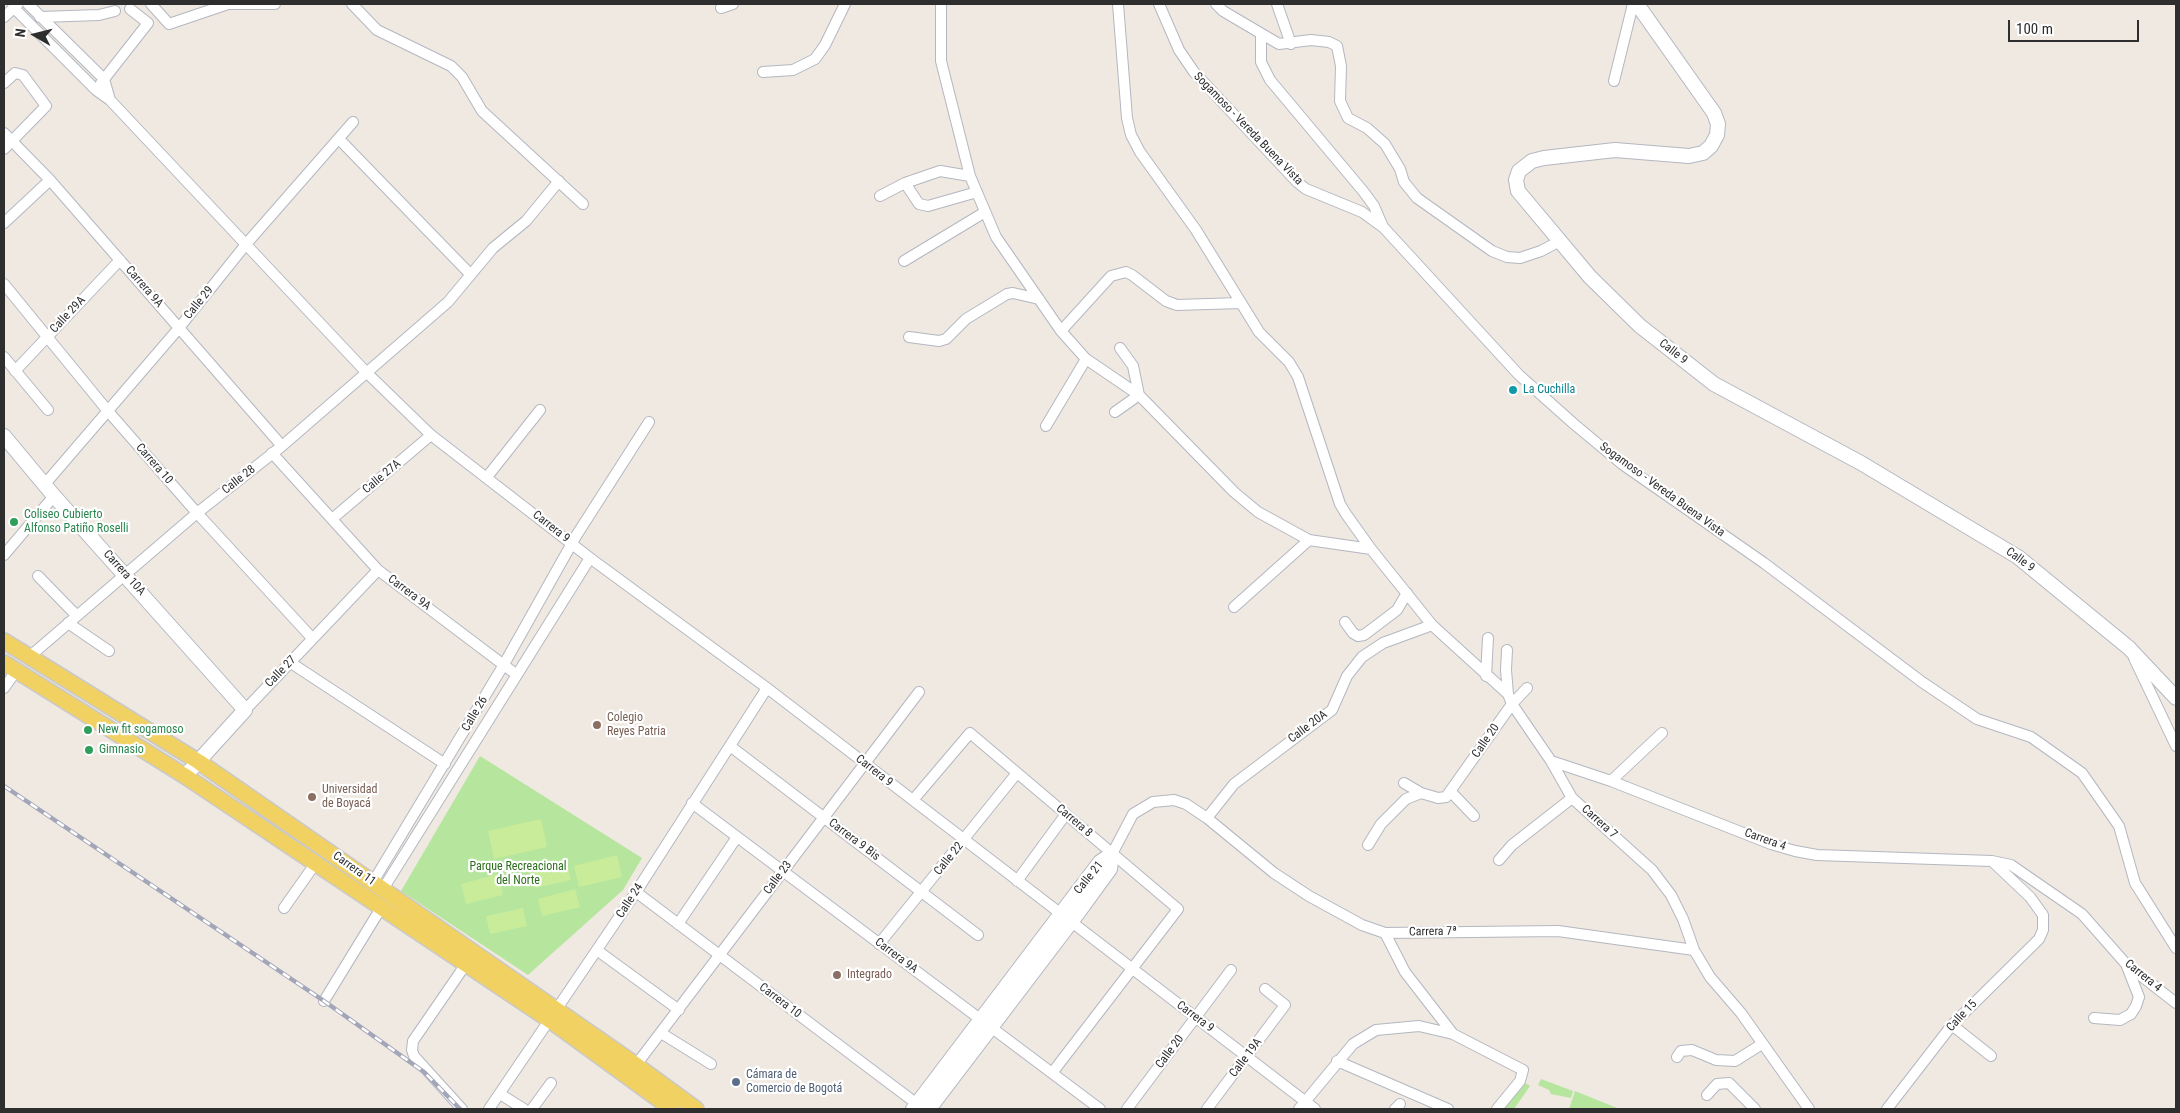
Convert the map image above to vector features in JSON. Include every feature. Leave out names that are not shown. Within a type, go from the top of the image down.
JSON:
[{"type":"main road","name":"Carrera 11","points":[[4,641],[199,762],[378,886],[554,1016],[672,1109]]},
{"type":"main road","name":"Carrera 11","points":[[10,667],[185,776],[466,964],[636,1065],[696,1109]]},
{"type":"street","points":[[28,4],[104,78],[110,100]]},
{"type":"street","points":[[151,4],[169,24],[205,7],[228,4],[275,4]]},
{"type":"street","points":[[352,4],[377,30],[451,66],[462,77],[482,111],[583,204]]},
{"type":"street","points":[[722,8],[733,4]]},
{"type":"street","points":[[763,72],[793,70],[815,59],[825,46],[845,4]]},
{"type":"street","points":[[941,4],[941,61],[970,176],[996,238],[1061,331],[1086,359],[1139,394],[1234,492],[1273,521],[1309,540],[1371,550]]},
{"type":"street","name":"Carrera 7","points":[[1118,4],[1127,118],[1131,135],[1140,152],[1196,230],[1259,332],[1289,362],[1298,377],[1340,504],[1371,550],[1432,625],[1510,699],[1551,761],[1572,798],[1652,870],[1675,903],[1694,950],[1710,977],[1741,1013],[1803,1107]]},
{"type":"street","name":"Sogamoso - Vereda Buena Vista","points":[[1159,4],[1179,50],[1194,72],[1297,182],[1306,189],[1362,212],[1384,228],[1519,375],[1622,464],[1764,563],[1922,682],[1977,719],[2031,737],[2082,773],[2119,826],[2134,884],[2176,948]]},
{"type":"street","points":[[1216,4],[1223,11],[1279,44],[1311,40],[1329,42],[1337,46],[1340,54],[1340,101],[1342,109],[1348,118],[1367,128],[1385,144],[1400,169],[1404,182],[1417,198],[1492,251],[1520,258],[1558,242]]},
{"type":"street","points":[[1278,4],[1291,44]]},
{"type":"street","points":[[1614,81],[1635,4]]},
{"type":"street","name":"Calle 9","points":[[1635,4],[1714,113],[1718,124],[1717,134],[1712,146],[1703,153],[1689,156],[1615,150],[1544,158],[1523,166],[1516,180],[1518,191],[1558,242],[1590,277],[1640,326],[1714,384],[1861,463],[2018,557],[2129,648],[2176,698]]},
{"type":"street","points":[[4,16],[15,5]]},
{"type":"street","name":"Carrera 9","points":[[15,5],[96,90],[110,100],[247,243],[366,372],[431,435],[590,558],[767,688],[1247,1056],[1302,1105],[1314,1109]]},
{"type":"street","points":[[40,16],[99,15],[113,7],[123,12],[131,6],[148,23],[96,90]]},
{"type":"street","points":[[1261,34],[1261,62],[1270,80],[1363,190],[1374,206],[1384,228]]},
{"type":"street","points":[[4,82],[15,73],[23,75],[46,106],[4,149]]},
{"type":"street","name":"Calle 29","points":[[45,484],[179,328],[247,243],[353,122]]},
{"type":"street","name":"Carrera 9A","points":[[4,132],[50,180],[282,446]]},
{"type":"street","points":[[339,139],[470,274]]},
{"type":"street","points":[[880,196],[905,183],[940,170],[970,176]]},
{"type":"street","points":[[4,223],[50,180]]},
{"type":"street","name":"Calle 28","points":[[29,657],[127,575],[197,513],[282,446],[448,302],[493,248],[526,221],[559,181]]},
{"type":"street","points":[[905,183],[919,204],[928,206],[977,192]]},
{"type":"street","points":[[904,261],[985,212]]},
{"type":"street","name":"Calle 29A","points":[[15,371],[120,260]]},
{"type":"street","points":[[1061,331],[1111,276],[1126,272],[1132,274],[1166,301],[1177,304],[1240,303]]},
{"type":"street","name":"Carrera 10","points":[[4,284],[107,410],[197,513],[312,638]]},
{"type":"street","points":[[909,337],[939,341],[946,339],[966,319],[1007,294],[1013,293],[1039,299]]},
{"type":"street","points":[[1120,348],[1132,366],[1139,394]]},
{"type":"street","points":[[4,358],[48,410]]},
{"type":"street","points":[[1046,426],[1086,359]]},
{"type":"street","points":[[1115,412],[1139,394]]},
{"type":"street","points":[[486,476],[540,410]]},
{"type":"street","name":"Calle 26","points":[[378,886],[445,764],[572,543],[649,422]]},
{"type":"street","name":"Calle 27A","points":[[332,519],[431,435]]},
{"type":"street","name":"Carrera 10A","points":[[4,436],[54,496],[127,575],[245,710]]},
{"type":"street","name":"Carrera 9A","points":[[272,453],[378,570],[517,675]]},
{"type":"street","points":[[4,555],[54,496]]},
{"type":"street","points":[[1234,607],[1309,540]]},
{"type":"street","name":"Calle 26","points":[[378,886],[517,675],[590,558]]},
{"type":"street","name":"Calle 27","points":[[185,776],[312,638],[378,570]]},
{"type":"street","points":[[38,576],[77,616]]},
{"type":"street","points":[[1345,622],[1358,636],[1364,635],[1384,622],[1397,610],[1407,593]]},
{"type":"street","points":[[68,623],[109,651]]},
{"type":"street","name":"Calle 20A","points":[[1207,818],[1234,784],[1332,710],[1347,676],[1362,657],[1383,643],[1432,625]]},
{"type":"street","points":[[1486,676],[1488,638]]},
{"type":"street","points":[[2129,648],[2176,746]]},
{"type":"street","points":[[1508,650],[1506,670],[1510,699]]},
{"type":"street","points":[[290,663],[445,764]]},
{"type":"street","points":[[4,688],[10,667]]},
{"type":"street","name":"Calle 24","points":[[489,1109],[598,950],[767,688]]},
{"type":"street","name":"Calle 20","points":[[1448,794],[1510,699],[1527,688]]},
{"type":"street","name":"Calle 23","points":[[636,1065],[919,692]]},
{"type":"street","name":"Carrera 8","points":[[913,800],[970,733],[1178,909],[1133,970]]},
{"type":"street","points":[[1611,781],[1662,733]]},
{"type":"street","name":"Carrera 9 Bis","points":[[730,746],[978,935]]},
{"type":"street","name":"Carrera 4","points":[[1551,761],[1611,781],[1771,844],[1796,851],[1817,855],[1992,861],[2011,865],[2082,914],[2126,964],[2176,1003]]},
{"type":"street","name":"Calle 22","points":[[879,944],[1017,773]]},
{"type":"street","points":[[1404,783],[1421,793],[1438,798],[1448,794],[1474,816]]},
{"type":"street","points":[[1368,845],[1381,824],[1406,799],[1421,793]]},
{"type":"street","points":[[1499,860],[1512,846],[1572,798]]},
{"type":"street","name":"Carrera 7ª","points":[[1112,854],[1133,814],[1153,802],[1174,800],[1186,804],[1207,818],[1274,873],[1309,896],[1362,925],[1385,933],[1558,931],[1694,950]]},
{"type":"street","name":"Carrera 9A","points":[[692,803],[1100,1109]]},
{"type":"street","points":[[1017,881],[1066,814]]},
{"type":"street","points":[[678,924],[737,837]]},
{"type":"street","name":"Calle 21","points":[[921,1108],[1066,918],[1100,862],[1112,854]]},
{"type":"street","name":"Calle 15","points":[[1887,1109],[1952,1025],[2039,939],[2043,930],[2043,915],[2030,897],[1992,861]]},
{"type":"street","points":[[284,908],[315,864]]},
{"type":"street","name":"Carrera 10","points":[[636,892],[921,1108]]},
{"type":"street","points":[[324,1001],[381,908]]},
{"type":"street","points":[[1385,933],[1405,972],[1453,1034]]},
{"type":"street","points":[[598,950],[679,1010]]},
{"type":"street","points":[[462,1109],[414,1056],[412,1050],[413,1042],[466,964]]},
{"type":"street","points":[[2094,1018],[2120,1020],[2130,1014],[2136,1006],[2139,996],[2126,964]]},
{"type":"street","points":[[1052,1073],[1133,970]]},
{"type":"street","name":"Calle 20","points":[[1127,1109],[1231,970]]},
{"type":"street","name":"Calle 19A","points":[[1207,1109],[1285,1005],[1265,989]]},
{"type":"street","points":[[1952,1025],[1991,1056]]},
{"type":"street","points":[[1302,1105],[1353,1044],[1376,1030],[1420,1026],[1453,1034],[1523,1070],[1520,1081],[1496,1109]]},
{"type":"street","points":[[661,1033],[711,1064]]},
{"type":"street","points":[[1677,1057],[1681,1051],[1692,1050],[1711,1059],[1735,1061],[1762,1044]]},
{"type":"street","points":[[1337,1061],[1448,1109]]},
{"type":"street","points":[[532,1109],[551,1083]]},
{"type":"street","points":[[1707,1095],[1717,1084],[1729,1083],[1755,1109]]},
{"type":"street","points":[[500,1094],[524,1109]]},
{"type":"green space","name":"Parque Recreacional del Norte","points":[[480,756],[642,858],[623,890],[528,975],[401,891]]},
{"type":"green space","points":[[541,819],[547,847],[494,859],[488,831]]},
{"type":"green space","points":[[617,855],[622,877],[579,887],[574,866]]},
{"type":"green space","points":[[566,859],[571,880],[535,888],[530,867]]},
{"type":"green space","points":[[498,874],[503,895],[466,904],[461,884]]},
{"type":"green space","points":[[575,889],[580,907],[542,916],[538,899]]},
{"type":"green space","points":[[523,908],[527,926],[490,934],[486,916]]},
{"type":"green space","points":[[1541,1079],[1573,1091],[1571,1098],[1551,1094],[1549,1090],[1538,1085]]},
{"type":"green space","points":[[1522,1081],[1530,1086],[1514,1109],[1501,1109]]},
{"type":"green space","points":[[1575,1091],[1617,1108],[1569,1109]]},
{"type":"railway","points":[[4,786],[324,1001],[424,1072],[460,1109]]},
{"type":"place","name":"La Cuchilla","points":[[1513,390]]},
{"type":"place","name":"Coliseo Cubierto Alfonso Patiño Roselli","points":[[14,522]]},
{"type":"place","name":"Colegio Reyes Patria","points":[[597,725]]},
{"type":"place","name":"New fit sogamoso","points":[[88,730]]},
{"type":"place","name":"Gimnasio","points":[[89,750]]},
{"type":"place","name":"Universidad de Boyacá","points":[[312,797]]},
{"type":"place","name":"Integrado","points":[[837,975]]},
{"type":"place","name":"Cámara de Comercio de Bogotá","points":[[736,1082]]}]
